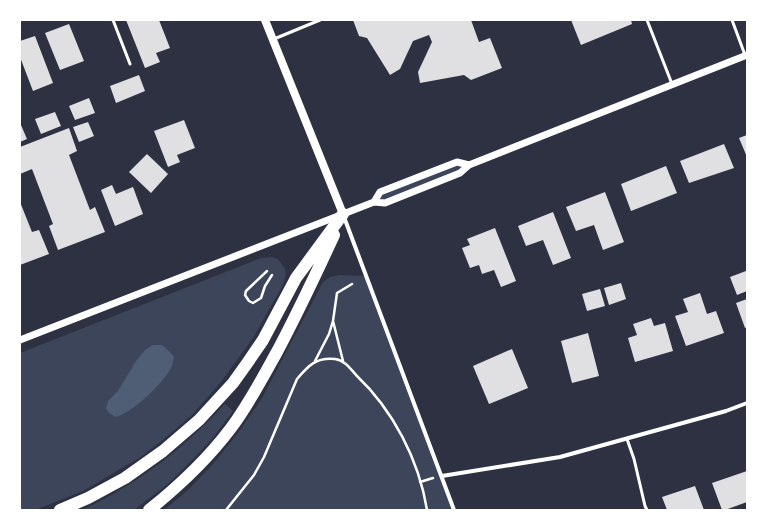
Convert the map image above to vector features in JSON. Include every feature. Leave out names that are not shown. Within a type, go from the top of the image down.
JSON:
[{"type":"highway","points":[[60,510],[88,498],[125,478],[164,451],[199,420],[233,383],[248,362],[263,340],[296,278],[343,214]]},
{"type":"highway","points":[[149,510],[182,483],[200,465],[231,428],[244,409],[271,363],[312,284],[343,214]]},
{"type":"main road","points":[[265,20],[343,214]]},
{"type":"street","points":[[20,340],[374,202],[385,203],[460,173],[469,165],[746,55]]},
{"type":"street","points":[[374,202],[380,192],[457,162],[469,165]]},
{"type":"street","points":[[343,214],[454,510]]},
{"type":"street","points":[[442,476],[560,457],[726,411],[747,403]]},
{"type":"lane","points":[[113,20],[130,64]]},
{"type":"lane","points":[[273,40],[320,20]]},
{"type":"lane","points":[[647,20],[672,84]]},
{"type":"lane","points":[[732,20],[746,55]]},
{"type":"lane","points":[[627,439],[634,459],[647,510]]},
{"type":"path","points":[[267,271],[246,291],[245,295],[249,301],[253,303],[261,298],[265,286],[272,274]]},
{"type":"path","points":[[226,510],[254,475],[273,439],[297,379],[314,362],[324,345],[333,321],[337,293],[352,284]]},
{"type":"path","points":[[333,321],[343,361]]},
{"type":"path","points":[[314,362],[336,359],[343,361],[362,380],[389,413],[412,458],[427,510]]},
{"type":"shaded area","points":[[457,162],[469,165],[460,173],[385,203],[374,202],[380,192]]},
{"type":"shaded area","points":[[271,257],[278,259],[285,269],[286,274],[283,285],[253,338],[221,382],[192,415],[139,458],[83,491],[35,510],[20,510],[20,353],[261,258]]},
{"type":"shaded area","points":[[340,275],[365,276],[454,510],[164,510],[188,490],[213,464],[238,433],[262,398],[323,282],[330,277]]},
{"type":"shaded area","points":[[153,345],[162,345],[174,357],[168,373],[147,396],[131,409],[116,417],[109,413],[106,408],[108,401],[118,391],[136,361],[145,350]]},
{"type":"shaded area","points":[[225,404],[233,411],[213,438],[169,483],[134,510],[82,510],[122,489],[159,464],[193,436]]},
{"type":"building","points":[[126,20],[159,20],[170,48],[156,53],[160,62],[145,68]]},
{"type":"building","points":[[353,20],[471,20],[479,42],[490,38],[502,68],[471,80],[464,75],[420,83],[418,72],[432,42],[429,35],[413,41],[400,69],[390,75],[367,38],[359,36]]},
{"type":"building","points":[[571,20],[631,20],[632,24],[581,45]]},
{"type":"building","points":[[69,24],[84,61],[60,70],[45,33]]},
{"type":"building","points":[[35,36],[53,83],[33,91],[20,57],[20,41]]},
{"type":"building","points":[[139,75],[145,91],[116,103],[110,86]]},
{"type":"building","points":[[89,98],[95,113],[75,120],[69,106]]},
{"type":"building","points":[[55,112],[61,126],[41,134],[35,119]]},
{"type":"building","points":[[184,120],[195,148],[177,155],[180,162],[168,167],[154,131]]},
{"type":"building","points":[[88,122],[94,136],[79,142],[73,127]]},
{"type":"building","points":[[20,125],[27,139],[20,142]]},
{"type":"building","points":[[69,128],[77,151],[69,155],[90,210],[95,207],[105,232],[58,250],[49,226],[53,224],[32,169],[20,174],[20,147]]},
{"type":"building","points":[[747,135],[747,157],[739,138]]},
{"type":"building","points":[[724,144],[734,168],[689,183],[680,161]]},
{"type":"building","points":[[147,154],[168,174],[151,193],[129,172]]},
{"type":"building","points":[[666,166],[677,193],[631,211],[621,184]]},
{"type":"building","points":[[112,185],[116,194],[133,187],[143,214],[115,226],[101,190]]},
{"type":"building","points":[[605,192],[624,242],[603,250],[594,225],[576,231],[566,207]]},
{"type":"building","points":[[20,202],[32,232],[39,230],[49,254],[20,265]]},
{"type":"building","points":[[553,212],[571,258],[553,265],[543,240],[526,246],[518,226]]},
{"type":"building","points":[[495,228],[516,281],[501,287],[494,270],[482,274],[479,265],[470,268],[462,248],[470,245],[467,239]]},
{"type":"building","points":[[746,271],[747,291],[737,295],[730,277]]},
{"type":"building","points":[[621,283],[626,299],[609,305],[604,288]]},
{"type":"building","points":[[600,289],[605,306],[587,311],[582,294]]},
{"type":"building","points":[[700,293],[707,314],[716,311],[724,333],[686,346],[675,316],[688,312],[683,299]]},
{"type":"building","points":[[747,299],[747,327],[745,328],[736,303]]},
{"type":"building","points":[[651,318],[654,326],[665,323],[673,351],[635,362],[628,338],[637,335],[633,324]]},
{"type":"building","points":[[588,333],[599,376],[572,383],[561,341]]},
{"type":"building","points":[[512,349],[528,388],[489,404],[473,366]]},
{"type":"building","points":[[747,471],[747,502],[722,510],[712,483]]},
{"type":"building","points":[[695,486],[704,510],[667,510],[662,497]]}]
